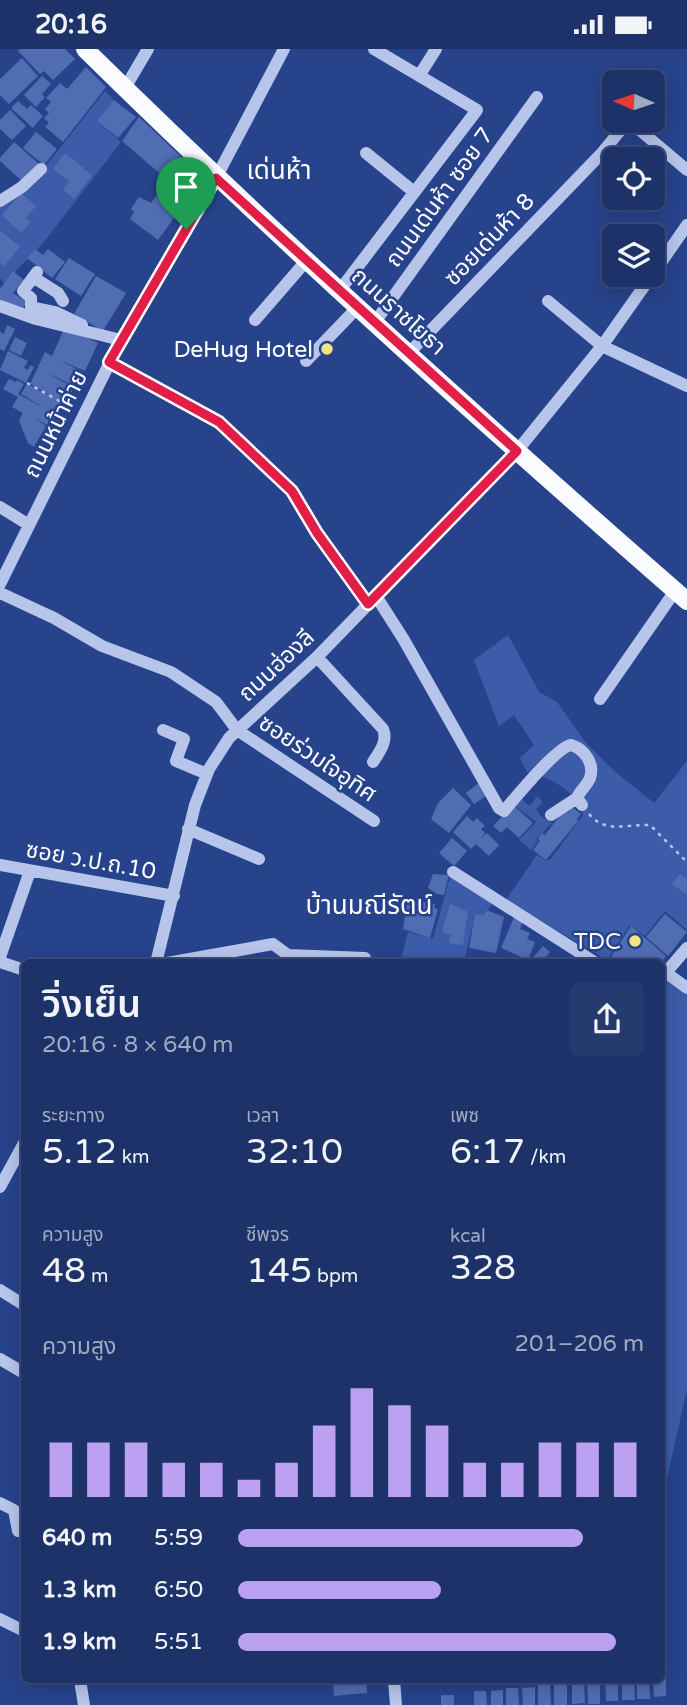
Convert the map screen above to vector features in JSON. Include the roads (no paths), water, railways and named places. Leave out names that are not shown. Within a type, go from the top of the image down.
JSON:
[{"type":"main road","name":"ถนนราชโยธา","points":[[85,49],[216,178],[681,596]]},
{"type":"street","points":[[125,88],[148,49]]},
{"type":"street","name":"ถนนหน้าค่าย","points":[[0,584],[109,362],[216,178],[284,49]]},
{"type":"street","points":[[340,290],[477,110],[374,49]]},
{"type":"street","points":[[419,76],[436,49]]},
{"type":"street","name":"ถนนเด่นห้า ซอย 7","points":[[375,322],[537,97]]},
{"type":"street","name":"ซอยเด่นห้า 8","points":[[409,353],[618,133]]},
{"type":"street","points":[[642,133],[687,170]]},
{"type":"street","points":[[366,153],[414,192]]},
{"type":"street","points":[[0,201],[41,169]]},
{"type":"street","name":"ถนนฮ่องลี","points":[[665,256],[687,225]]},
{"type":"street","points":[[255,320],[307,260]]},
{"type":"street","points":[[63,301],[58,293],[35,274],[23,291],[31,298],[31,307],[55,312],[82,324],[94,333]]},
{"type":"street","name":"ถนนฮ่องลี","points":[[157,959],[188,829],[207,774],[229,738],[317,657],[517,451],[602,346],[643,287]]},
{"type":"street","points":[[548,301],[602,346],[687,386]]},
{"type":"street","points":[[0,306],[36,319],[121,340]]},
{"type":"street","points":[[306,361],[358,307]]},
{"type":"street","points":[[109,362],[219,422],[292,491],[317,533],[404,640],[499,808],[504,811],[565,746],[571,745],[584,752],[591,768],[579,802],[551,815]]},
{"type":"street","points":[[0,507],[29,525]]},
{"type":"street","name":"ซอยร่วมใจอุทิศ","points":[[0,593],[54,618],[102,646],[171,672],[216,702],[237,730],[374,821]]},
{"type":"street","points":[[600,699],[681,596]]},
{"type":"street","points":[[317,657],[383,729],[386,736],[373,762]]},
{"type":"street","points":[[163,730],[184,739],[176,761],[207,774]]},
{"type":"street","points":[[188,829],[259,859]]},
{"type":"street","name":"ซอย ว.ป.ถ.10","points":[[0,865],[174,896]]},
{"type":"street","points":[[21,969],[0,959],[30,871]]},
{"type":"street","points":[[453,872],[590,959]]},
{"type":"street","points":[[189,959],[273,944],[289,959],[365,958]]},
{"type":"street","points":[[665,972],[687,948]]},
{"type":"street","points":[[665,975],[687,988]]},
{"type":"street","points":[[2,1179],[21,1148]]},
{"type":"street","points":[[0,1290],[21,1303]]},
{"type":"street","points":[[0,1359],[21,1371]]},
{"type":"street","points":[[0,1503],[14,1510],[18,1531]]},
{"type":"street","points":[[0,1619],[21,1630]]},
{"type":"street","points":[[80,1683],[84,1705]]},
{"type":"street","points":[[394,1683],[396,1705]]},
{"type":"place","name":"DeHug Hotel","points":[[327,349]]},
{"type":"place","name":"TDC","points":[[635,941]]},
{"type":"district","name":"เด่นห้า","points":[[279,170]]},
{"type":"district","name":"บ้านมณีรัตน์","points":[[369,905]]}]
